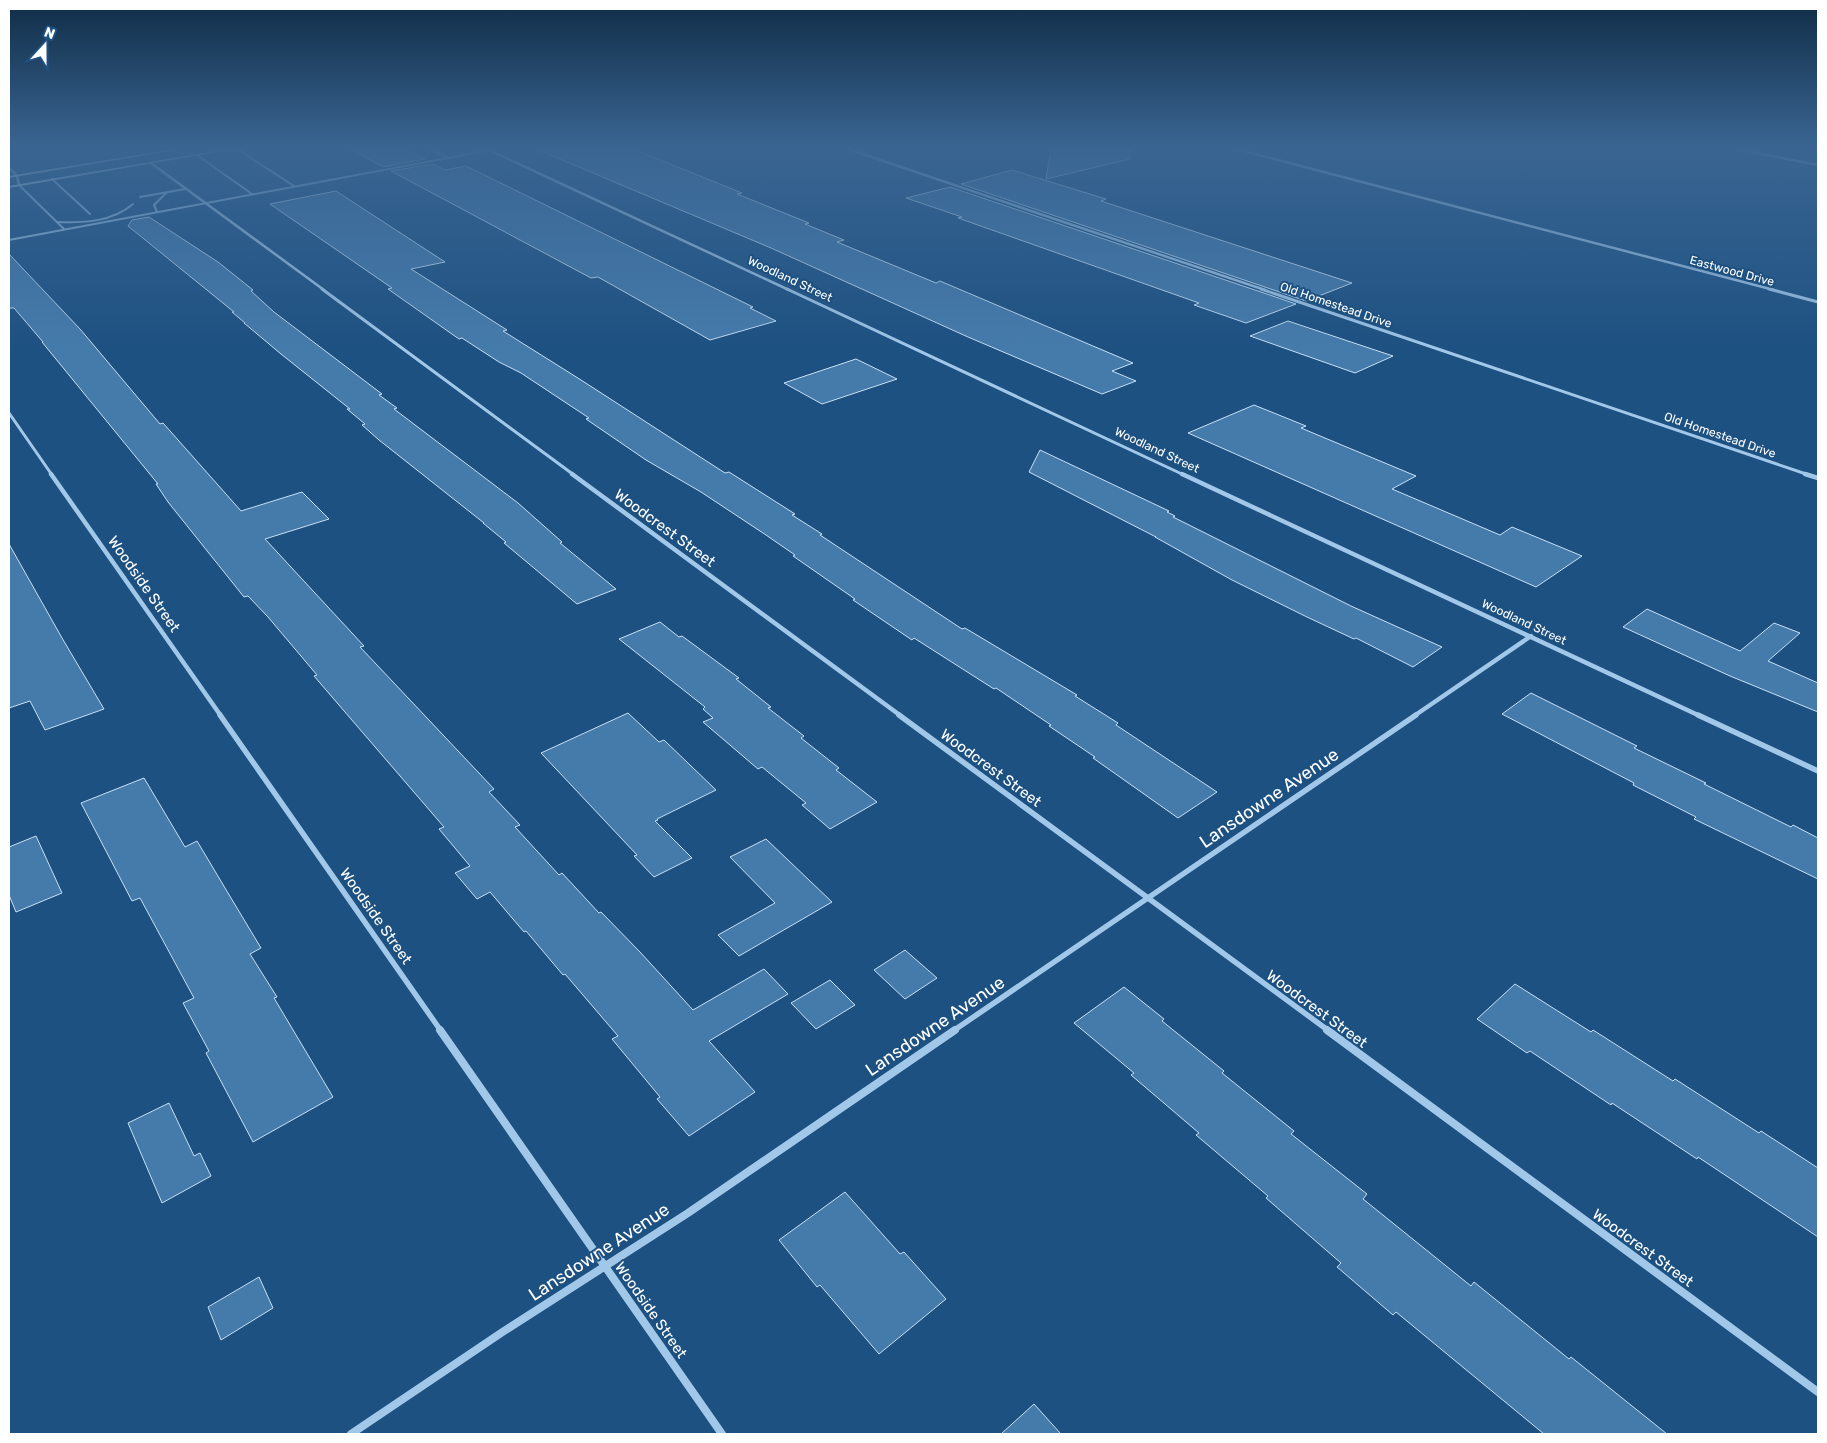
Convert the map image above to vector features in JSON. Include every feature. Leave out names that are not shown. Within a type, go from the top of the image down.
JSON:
[{"type":"street","name":"Woodcrest Street","points":[[223,216],[1818,1392]]},
{"type":"street","name":"Woodland Street","points":[[632,216],[1818,771]]},
{"type":"street","name":"Old Homestead Drive","points":[[1047,216],[1818,478]]},
{"type":"street","name":"Eastwood Drive","points":[[1492,216],[1818,302]]},
{"type":"street","name":"Woodside Street","points":[[9,413],[722,1434]]},
{"type":"street","name":"Lansdowne Avenue","points":[[351,1434],[504,1331],[688,1213],[1532,636]]},
{"type":"lane","points":[[52,216],[64,230]]},
{"type":"lane","points":[[57,222],[80,222],[112,216]]},
{"type":"lane","points":[[9,240],[135,216]]},
{"type":"building","points":[[288,216],[375,216],[445,262],[411,269],[507,330],[503,331],[725,473],[729,472],[795,514],[792,515],[962,629],[965,628],[1077,695],[1075,696],[1118,723],[1116,725],[1217,792],[1178,818],[1049,726],[1051,725],[996,688],[994,689],[914,638],[912,640],[853,600],[855,599],[766,535],[701,492],[646,460],[586,419],[589,418],[521,373],[499,362],[462,338],[459,339],[388,289],[392,288]]},
{"type":"building","points":[[476,216],[568,216],[753,307],[750,308],[776,321],[710,340],[598,277],[591,278]]},
{"type":"building","points":[[696,216],[792,216],[809,223],[805,224],[844,240],[837,242],[936,283],[940,281],[1133,363],[1112,371],[1136,381],[1102,394],[968,337],[771,248]]},
{"type":"building","points":[[960,216],[1037,216],[1296,304],[1246,323],[1194,305],[1199,303],[958,218],[962,217]]},
{"type":"building","points":[[1056,216],[1148,216],[1352,283],[1306,301]]},
{"type":"building","points":[[149,217],[218,262],[253,290],[251,291],[274,312],[382,394],[379,395],[397,408],[394,409],[518,503],[562,542],[560,543],[616,589],[577,604],[504,543],[506,542],[484,523],[379,440],[362,425],[365,424],[347,409],[350,409],[128,226],[132,220]]},
{"type":"building","points":[[9,254],[80,329],[160,424],[163,423],[241,511],[302,492],[329,519],[265,539],[364,646],[360,647],[494,789],[489,792],[520,825],[515,827],[559,875],[562,873],[599,913],[601,912],[640,952],[693,1010],[764,969],[788,994],[709,1041],[755,1092],[689,1136],[657,1099],[660,1097],[612,1039],[618,1036],[565,974],[563,975],[490,892],[477,899],[455,873],[470,866],[439,829],[444,827],[314,676],[317,675],[268,617],[248,596],[244,597],[168,502],[156,484],[158,484],[43,342],[14,308],[9,308]]},
{"type":"building","points":[[1288,321],[1393,356],[1355,373],[1250,336]]},
{"type":"building","points":[[856,359],[897,379],[822,404],[784,383]]},
{"type":"building","points":[[1254,405],[1306,426],[1301,428],[1416,476],[1392,489],[1500,535],[1512,527],[1582,556],[1536,587],[1188,433]]},
{"type":"building","points":[[1040,450],[1169,511],[1167,512],[1175,516],[1173,517],[1351,606],[1442,647],[1413,667],[1356,638],[1354,639],[1307,617],[1232,580],[1156,537],[1029,472]]},
{"type":"building","points":[[9,544],[104,709],[45,730],[30,701],[9,708]]},
{"type":"building","points":[[1647,609],[1740,651],[1774,623],[1800,633],[1768,661],[1818,683],[1818,712],[1730,676],[1623,627]]},
{"type":"building","points":[[660,622],[739,678],[736,679],[771,707],[768,708],[804,736],[801,738],[839,768],[836,770],[877,802],[830,829],[802,805],[806,803],[762,767],[758,769],[703,722],[713,718],[703,709],[705,707],[619,639]]},
{"type":"building","points":[[1531,693],[1637,746],[1634,748],[1706,783],[1704,784],[1791,827],[1793,825],[1818,838],[1818,879],[1694,819],[1696,817],[1502,714]]},
{"type":"building","points":[[628,713],[659,742],[664,740],[716,790],[655,821],[692,858],[654,877],[634,856],[637,855],[541,753]]},
{"type":"building","points":[[144,778],[185,847],[197,841],[261,948],[250,954],[277,997],[274,998],[333,1097],[253,1142],[206,1053],[209,1051],[183,1003],[194,998],[140,898],[132,901],[81,803]]},
{"type":"building","points":[[36,836],[62,893],[16,912],[9,895],[9,847]]},
{"type":"building","points":[[766,839],[832,902],[739,956],[718,935],[775,903],[730,857]]},
{"type":"building","points":[[905,950],[937,978],[905,999],[874,970]]},
{"type":"building","points":[[830,980],[855,1005],[816,1029],[791,1003]]},
{"type":"building","points":[[1515,984],[1591,1032],[1593,1030],[1673,1081],[1675,1079],[1759,1133],[1761,1131],[1818,1168],[1818,1237],[1698,1157],[1697,1159],[1612,1103],[1611,1105],[1530,1051],[1527,1053],[1477,1019]]},
{"type":"building","points":[[1124,987],[1164,1019],[1162,1021],[1224,1071],[1222,1073],[1294,1131],[1291,1134],[1367,1194],[1363,1199],[1471,1286],[1474,1282],[1569,1359],[1571,1357],[1667,1434],[1544,1434],[1396,1312],[1393,1315],[1337,1267],[1341,1263],[1266,1198],[1268,1196],[1196,1135],[1199,1133],[1131,1075],[1134,1073],[1074,1023]]},
{"type":"building","points":[[169,1103],[194,1156],[200,1153],[211,1176],[162,1203],[128,1123]]},
{"type":"building","points":[[845,1192],[900,1254],[904,1252],[946,1299],[879,1354],[820,1285],[817,1287],[779,1240]]},
{"type":"building","points":[[259,1277],[273,1308],[221,1340],[208,1307]]},
{"type":"building","points":[[1034,1404],[1061,1434],[1001,1434]]}]
